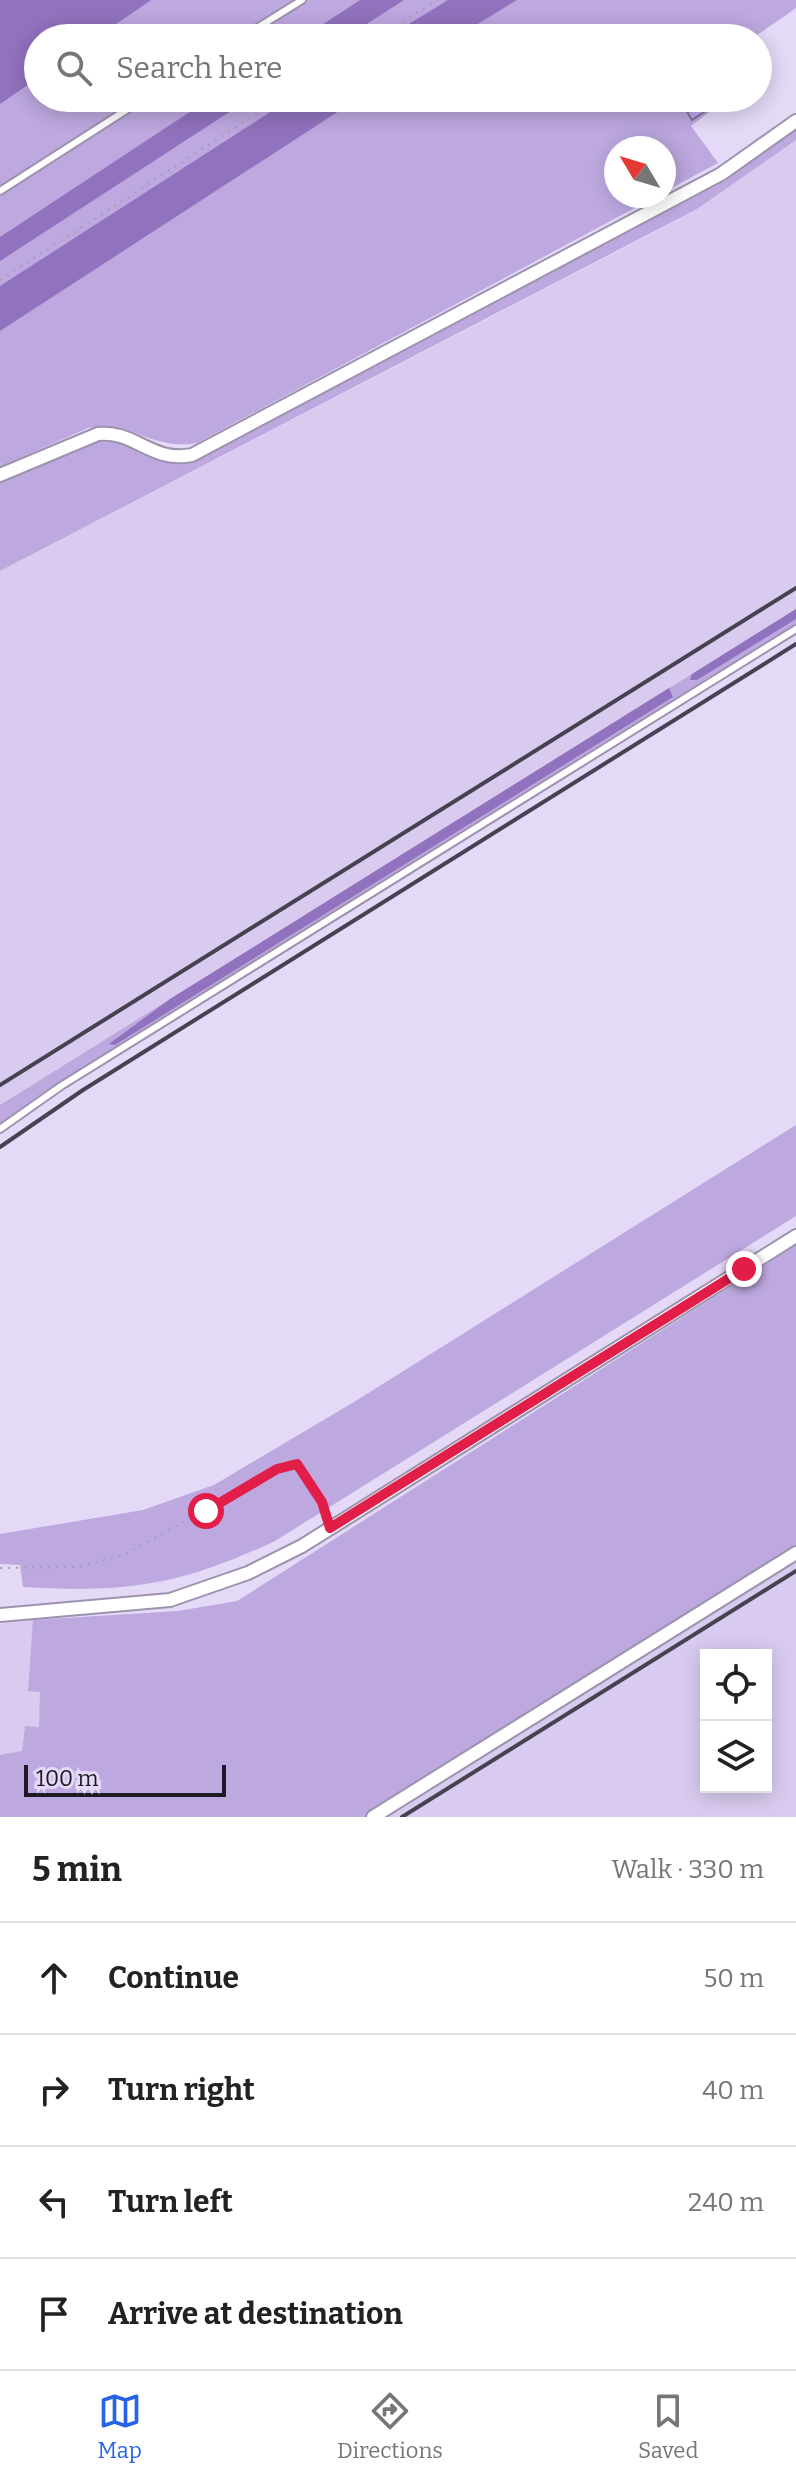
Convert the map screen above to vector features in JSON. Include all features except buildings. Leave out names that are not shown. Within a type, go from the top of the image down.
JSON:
[{"type":"street","points":[[0,475],[98,434],[113,432],[159,455],[174,459],[192,455],[721,174],[796,121]]},
{"type":"street","points":[[0,1615],[170,1600],[248,1573],[330,1528],[796,1236]]},
{"type":"street","points":[[373,1817],[796,1553]]},
{"type":"lane","points":[[263,24],[302,0]]},
{"type":"lane","points":[[0,191],[123,112]]},
{"type":"lane","points":[[0,1129],[61,1086],[796,629]]},
{"type":"path","points":[[398,24],[438,0]]},
{"type":"path","points":[[0,280],[259,112]]},
{"type":"path","points":[[0,1568],[78,1567],[123,1555],[289,1465],[297,1464],[308,1478],[330,1528]]},
{"type":"shaded area","points":[[0,0],[796,0],[796,8],[772,25],[24,24],[24,112],[710,112],[691,126],[718,163],[676,186],[676,136],[604,136],[604,208],[635,208],[197,443],[169,443],[116,429],[88,428],[0,467]]},
{"type":"shaded area","points":[[0,0],[151,0],[116,24],[24,24],[24,88],[0,104]]},
{"type":"shaded area","points":[[360,0],[404,0],[367,24],[323,24]]},
{"type":"shaded area","points":[[448,0],[517,0],[478,24],[409,24]]},
{"type":"shaded area","points":[[190,112],[229,112],[0,261],[0,237]]},
{"type":"shaded area","points":[[270,112],[337,112],[0,331],[0,286]]},
{"type":"shaded area","points":[[796,126],[796,140],[697,209],[0,571],[0,483],[74,449],[104,441],[125,444],[168,460],[187,461],[670,208],[676,208],[676,205],[721,180]]},
{"type":"shaded area","points":[[796,140],[796,609],[0,1105],[0,571],[697,209]]},
{"type":"shaded area","points":[[796,609],[796,624],[67,1078],[0,1124],[0,1105]]},
{"type":"shaded area","points":[[796,609],[796,619],[697,680],[690,680],[692,674]]},
{"type":"shaded area","points":[[669,688],[673,697],[115,1045],[109,1044],[170,999]]},
{"type":"shaded area","points":[[796,1125],[796,1216],[275,1541],[180,1577],[123,1587],[23,1587],[20,1565],[0,1564],[0,1534],[143,1510],[214,1485],[354,1402]]},
{"type":"shaded area","points":[[796,1245],[796,1547],[365,1817],[0,1817],[0,1755],[22,1751],[25,1726],[39,1727],[40,1692],[28,1691],[33,1620],[178,1611],[237,1601]]},
{"type":"shaded area","points":[[796,1561],[796,1817],[388,1817],[428,1791]]},
{"type":"shaded area","points":[[38,1618],[53,1749],[0,1777],[0,1624]]},
{"type":"railway","points":[[0,1085],[796,588]]},
{"type":"railway","points":[[0,1147],[83,1090],[796,644]]},
{"type":"railway","points":[[402,1817],[796,1571]]},
{"type":"route","points":[[206,1511],[277,1469],[297,1464],[322,1502],[330,1528],[744,1269]]}]
